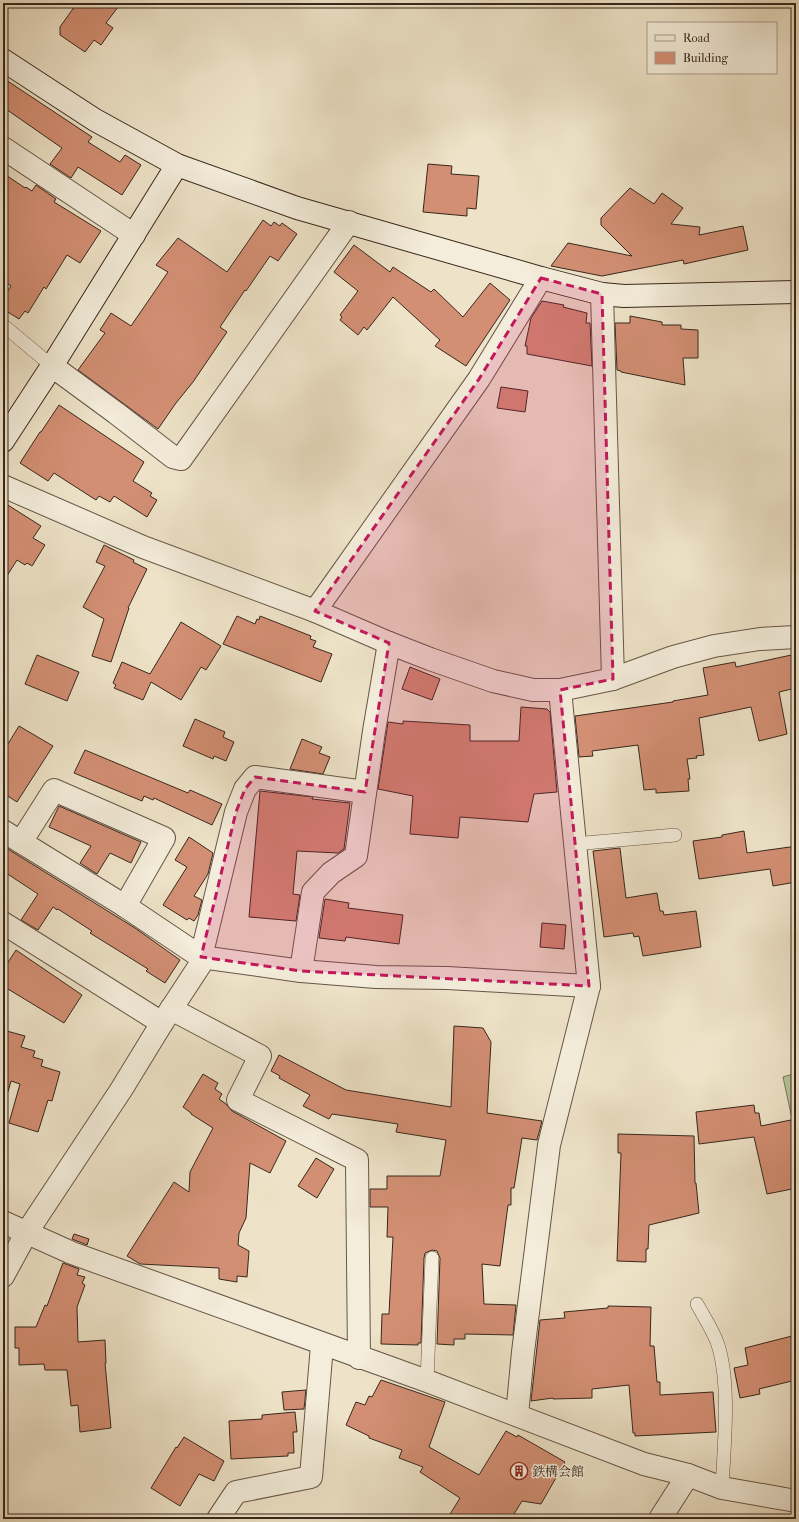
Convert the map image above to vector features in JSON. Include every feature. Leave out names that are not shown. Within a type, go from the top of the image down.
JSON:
[{"type":"street","points":[[3,60],[95,120],[177,165],[296,208],[602,294],[624,296],[796,292]]},
{"type":"street","points":[[3,148],[134,235]]},
{"type":"street","points":[[3,441],[52,366],[177,165]]},
{"type":"street","points":[[52,366],[173,457],[181,458],[348,222]]},
{"type":"street","points":[[315,610],[479,379],[541,278]]},
{"type":"street","points":[[602,294],[613,679]]},
{"type":"street","points":[[3,486],[143,547],[315,610],[389,643],[493,681],[533,690],[560,690],[613,679],[673,658],[714,646],[760,639],[796,637]]},
{"type":"street","points":[[300,971],[313,892],[331,874],[356,856],[374,731],[389,643]]},
{"type":"street","points":[[517,1416],[523,1352],[549,1145],[589,986],[560,690]]},
{"type":"street","points":[[3,1276],[26,1232],[121,1090],[200,965],[236,812],[245,789],[255,777],[365,792]]},
{"type":"street","points":[[125,906],[164,838],[54,790],[12,836],[125,906],[201,957],[300,971],[376,977],[447,978],[589,986]]},
{"type":"street","points":[[3,923],[167,1016],[260,1056],[238,1100],[358,1160],[359,1358]]},
{"type":"street","points":[[3,1222],[72,1253],[427,1382],[644,1464],[688,1475],[722,1488],[796,1501]]},
{"type":"street","points":[[218,1519],[236,1492],[311,1477],[322,1345]]},
{"type":"street","points":[[660,1519],[688,1475]]},
{"type":"lane","points":[[3,324],[52,366]]},
{"type":"lane","points":[[574,844],[675,835]]},
{"type":"lane","points":[[427,1382],[432,1258]]},
{"type":"lane","points":[[697,1304],[717,1343],[724,1375],[725,1416],[722,1488]]},
{"type":"highlighted area","points":[[541,278],[602,294],[613,679],[560,690],[589,986],[301,971],[201,957],[236,812],[245,789],[255,777],[365,792],[389,643],[315,611],[479,379]]},
{"type":"green space","points":[[796,1073],[796,1137],[783,1077]]},
{"type":"building","points":[[77,3],[121,3],[106,23],[113,28],[101,45],[94,40],[85,52],[60,35],[60,27]]},
{"type":"building","points":[[3,78],[92,137],[88,142],[120,162],[125,155],[141,165],[122,195],[78,167],[71,178],[50,164],[62,148],[3,107]]},
{"type":"building","points":[[428,164],[452,166],[451,174],[479,176],[476,209],[467,208],[467,216],[423,212]]},
{"type":"building","points":[[3,173],[32,191],[36,185],[56,199],[54,202],[101,231],[80,263],[67,255],[46,289],[44,287],[28,313],[25,311],[19,319],[3,309],[3,298],[11,286],[3,280]]},
{"type":"building","points":[[630,188],[654,204],[662,193],[683,208],[671,224],[700,227],[699,235],[743,226],[748,250],[684,264],[683,260],[602,276],[551,266],[568,243],[632,256],[601,225],[601,218]]},
{"type":"building","points":[[263,220],[271,226],[274,222],[280,226],[282,223],[297,234],[278,261],[270,256],[246,291],[245,290],[220,327],[227,332],[193,382],[158,429],[78,370],[105,333],[100,330],[111,313],[131,326],[168,272],[156,265],[178,238],[227,272]]},
{"type":"building","points":[[354,245],[390,272],[393,267],[431,292],[434,289],[463,317],[490,283],[510,300],[466,366],[435,346],[440,340],[393,297],[367,330],[364,327],[358,335],[340,320],[342,317],[340,315],[358,291],[334,272]]},
{"type":"building","points":[[542,301],[564,305],[563,307],[587,313],[586,323],[590,323],[592,366],[527,354],[527,346],[525,346],[531,318]]},
{"type":"building","points":[[630,316],[662,322],[662,325],[681,325],[681,329],[698,330],[698,358],[683,358],[685,385],[617,370],[615,323],[630,323]]},
{"type":"building","points":[[501,387],[528,391],[525,412],[497,408]]},
{"type":"building","points":[[59,405],[144,462],[133,481],[152,493],[150,496],[157,500],[147,517],[114,496],[110,502],[99,496],[96,500],[54,473],[48,481],[20,463]]},
{"type":"building","points":[[3,502],[41,526],[33,538],[45,545],[32,566],[27,563],[25,565],[17,560],[3,582]]},
{"type":"building","points":[[104,545],[134,560],[133,562],[147,569],[128,608],[111,662],[92,656],[104,619],[83,607],[105,566],[96,562]]},
{"type":"building","points":[[237,616],[255,624],[257,619],[259,620],[260,616],[311,636],[310,639],[316,641],[313,647],[332,654],[321,682],[223,644]]},
{"type":"building","points":[[181,622],[221,646],[206,670],[201,667],[181,700],[151,682],[143,700],[114,688],[116,685],[113,683],[122,662],[150,674]]},
{"type":"building","points":[[796,654],[796,688],[779,692],[787,734],[759,741],[751,707],[699,718],[704,755],[696,756],[697,758],[687,759],[690,779],[688,779],[689,791],[656,793],[656,789],[644,790],[638,745],[592,751],[593,756],[579,757],[575,716],[673,702],[708,695],[703,668],[735,662],[736,667]]},
{"type":"building","points":[[37,655],[79,672],[67,701],[25,684]]},
{"type":"building","points":[[410,667],[440,679],[432,700],[402,689]]},
{"type":"building","points":[[521,707],[547,709],[550,712],[557,792],[534,794],[528,822],[460,817],[458,838],[410,834],[413,796],[378,789],[388,722],[403,724],[403,721],[470,725],[470,741],[519,741]]},
{"type":"building","points":[[195,719],[225,732],[223,737],[234,742],[226,761],[214,756],[213,759],[183,746]]},
{"type":"building","points":[[19,726],[53,746],[17,802],[3,793],[3,752]]},
{"type":"building","points":[[302,739],[322,747],[319,753],[330,757],[323,774],[290,769]]},
{"type":"building","points":[[85,750],[188,793],[190,790],[222,804],[212,825],[154,798],[153,800],[144,796],[142,801],[74,773]]},
{"type":"building","points":[[260,791],[350,803],[344,849],[338,853],[297,851],[293,894],[300,895],[296,921],[249,917]]},
{"type":"building","points":[[59,806],[141,842],[131,863],[110,853],[97,874],[80,863],[91,846],[49,827]]},
{"type":"building","points":[[744,831],[747,853],[790,847],[794,848],[796,882],[773,886],[770,869],[699,879],[693,841],[722,837],[722,835]]},
{"type":"building","points":[[189,837],[213,853],[208,874],[194,896],[202,900],[198,915],[194,921],[189,918],[187,920],[163,905],[187,867],[175,860]]},
{"type":"building","points":[[3,846],[135,928],[180,960],[165,983],[146,971],[148,969],[90,933],[92,931],[58,909],[57,910],[53,907],[38,930],[21,920],[38,894],[3,871]]},
{"type":"building","points":[[620,848],[626,898],[657,893],[660,911],[663,911],[664,915],[696,911],[701,947],[643,956],[639,936],[634,937],[633,933],[604,937],[593,851]]},
{"type":"building","points":[[325,899],[349,903],[348,908],[403,915],[399,944],[346,937],[345,941],[319,938]]},
{"type":"building","points":[[542,923],[566,925],[564,949],[540,947]]},
{"type":"building","points":[[16,950],[82,995],[64,1023],[3,986],[3,970]]},
{"type":"building","points":[[454,1026],[483,1028],[491,1042],[487,1113],[542,1121],[537,1140],[522,1138],[514,1188],[511,1188],[511,1205],[508,1205],[500,1266],[482,1264],[484,1304],[516,1305],[513,1335],[465,1334],[465,1339],[454,1339],[454,1345],[437,1344],[440,1258],[437,1251],[432,1250],[425,1253],[424,1258],[421,1343],[418,1343],[418,1345],[381,1344],[382,1314],[389,1314],[393,1237],[387,1237],[388,1207],[370,1207],[370,1189],[387,1189],[387,1176],[440,1176],[446,1140],[396,1132],[398,1124],[332,1114],[329,1119],[303,1106],[310,1095],[279,1078],[280,1076],[271,1071],[279,1055],[346,1090],[451,1107]]},
{"type":"building","points":[[3,1030],[25,1036],[21,1047],[35,1051],[33,1057],[43,1060],[41,1066],[60,1072],[52,1101],[48,1100],[38,1132],[9,1123],[20,1084],[11,1081],[8,1092],[3,1091]]},
{"type":"building","points":[[203,1074],[218,1083],[215,1089],[222,1094],[219,1099],[232,1111],[286,1141],[270,1173],[250,1163],[246,1218],[239,1233],[238,1245],[249,1251],[247,1277],[237,1276],[237,1282],[219,1279],[219,1268],[140,1264],[127,1256],[174,1182],[189,1192],[190,1172],[213,1128],[183,1107]]},
{"type":"building","points":[[754,1105],[755,1113],[759,1113],[761,1126],[791,1120],[796,1146],[796,1185],[792,1186],[792,1189],[767,1194],[754,1137],[699,1144],[696,1112]]},
{"type":"building","points":[[618,1134],[694,1136],[695,1183],[699,1213],[649,1225],[646,1262],[617,1261],[621,1153],[618,1153]]},
{"type":"building","points":[[316,1158],[334,1169],[317,1198],[298,1186]]},
{"type":"building","points":[[74,1234],[89,1239],[87,1245],[72,1239]]},
{"type":"building","points":[[63,1263],[79,1269],[77,1275],[85,1277],[82,1283],[85,1285],[77,1307],[78,1342],[105,1340],[105,1363],[111,1428],[80,1432],[78,1405],[71,1406],[67,1370],[45,1370],[44,1364],[19,1365],[19,1348],[15,1348],[15,1327],[36,1327],[45,1305],[47,1306]]},
{"type":"building","points":[[608,1306],[651,1307],[650,1346],[654,1346],[657,1382],[660,1382],[660,1395],[713,1392],[716,1432],[635,1436],[635,1433],[633,1433],[629,1385],[592,1389],[592,1398],[553,1398],[531,1401],[540,1320],[565,1318],[564,1312],[608,1308]]},
{"type":"building","points":[[796,1335],[796,1380],[759,1389],[760,1394],[740,1398],[734,1368],[748,1365],[745,1348]]},
{"type":"building","points":[[381,1380],[445,1402],[429,1447],[479,1475],[506,1431],[517,1437],[518,1435],[565,1462],[541,1504],[522,1501],[511,1519],[447,1519],[460,1498],[420,1472],[423,1467],[399,1458],[402,1450],[369,1438],[369,1436],[346,1425],[356,1402],[365,1405],[369,1396],[372,1397]]},
{"type":"building","points":[[306,1390],[304,1409],[284,1410],[282,1392]]},
{"type":"building","points":[[295,1412],[297,1432],[293,1432],[294,1453],[288,1453],[288,1456],[231,1459],[229,1421],[262,1419],[262,1415]]},
{"type":"building","points":[[184,1437],[224,1461],[214,1481],[199,1474],[180,1506],[151,1488],[176,1447],[177,1448]]},
{"type":"place","name":"鉄構会館","points":[[519,1471]]}]
